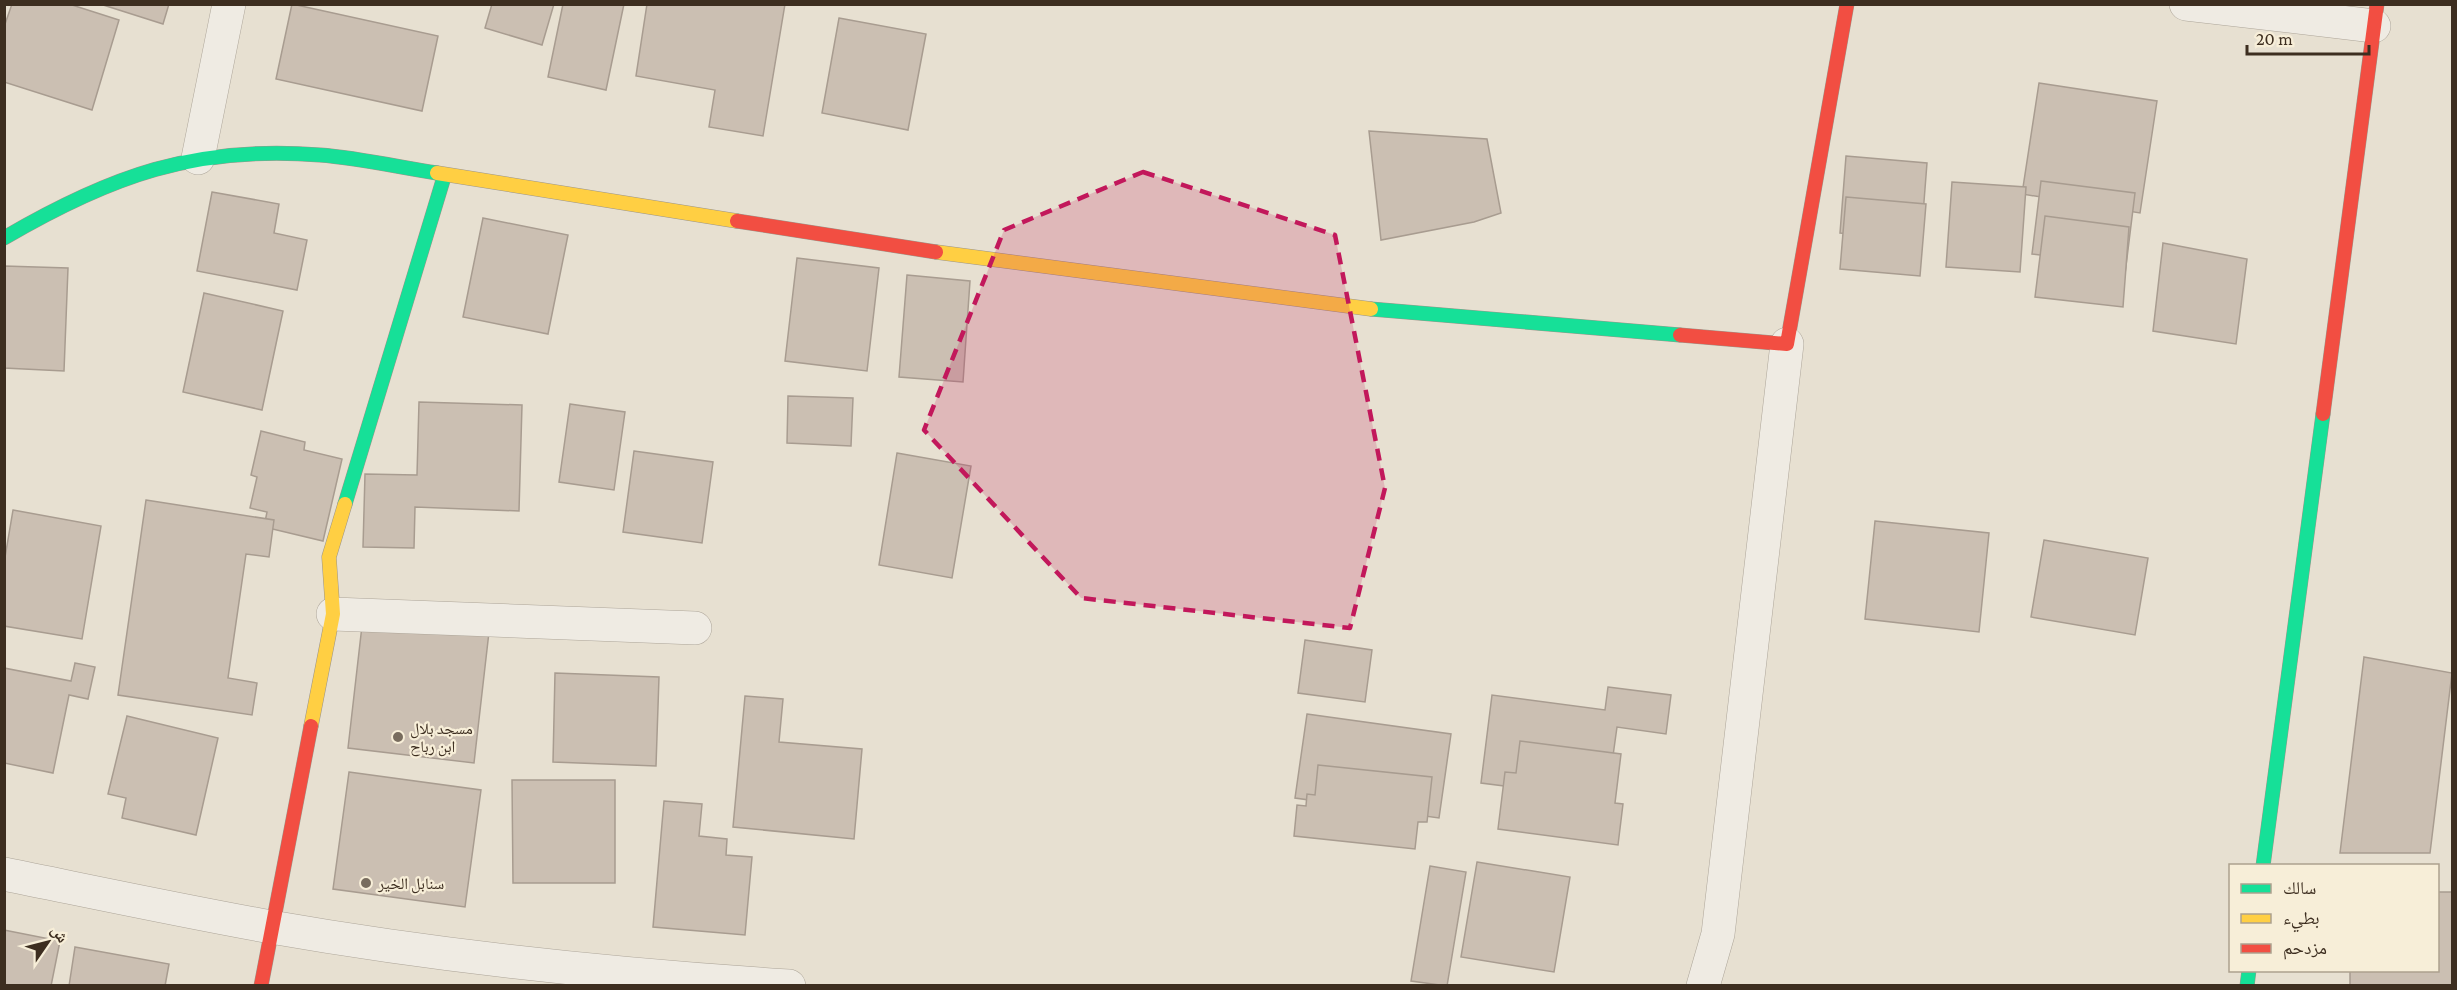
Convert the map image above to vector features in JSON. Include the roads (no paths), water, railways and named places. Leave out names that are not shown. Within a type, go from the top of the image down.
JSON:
[{"type":"street","points":[[198,158],[229,4]]},
{"type":"street","points":[[1703,986],[1718,934],[1787,344],[1847,4]]},
{"type":"street","points":[[2186,4],[2376,15],[2263,864]]},
{"type":"street","points":[[4,238],[35,220],[93,193],[145,173],[198,158],[258,153],[321,155],[444,177],[936,252],[1354,309],[1787,344]]},
{"type":"street","points":[[261,986],[333,614],[329,557],[444,177]]},
{"type":"street","points":[[333,614],[695,628]]},
{"type":"street","points":[[4,874],[272,927],[650,977],[789,986]]},
{"type":"place","name":"مسجد بلال ابن رباح","points":[[398,737]]},
{"type":"place","name":"سنابل الخير","points":[[366,883]]}]
